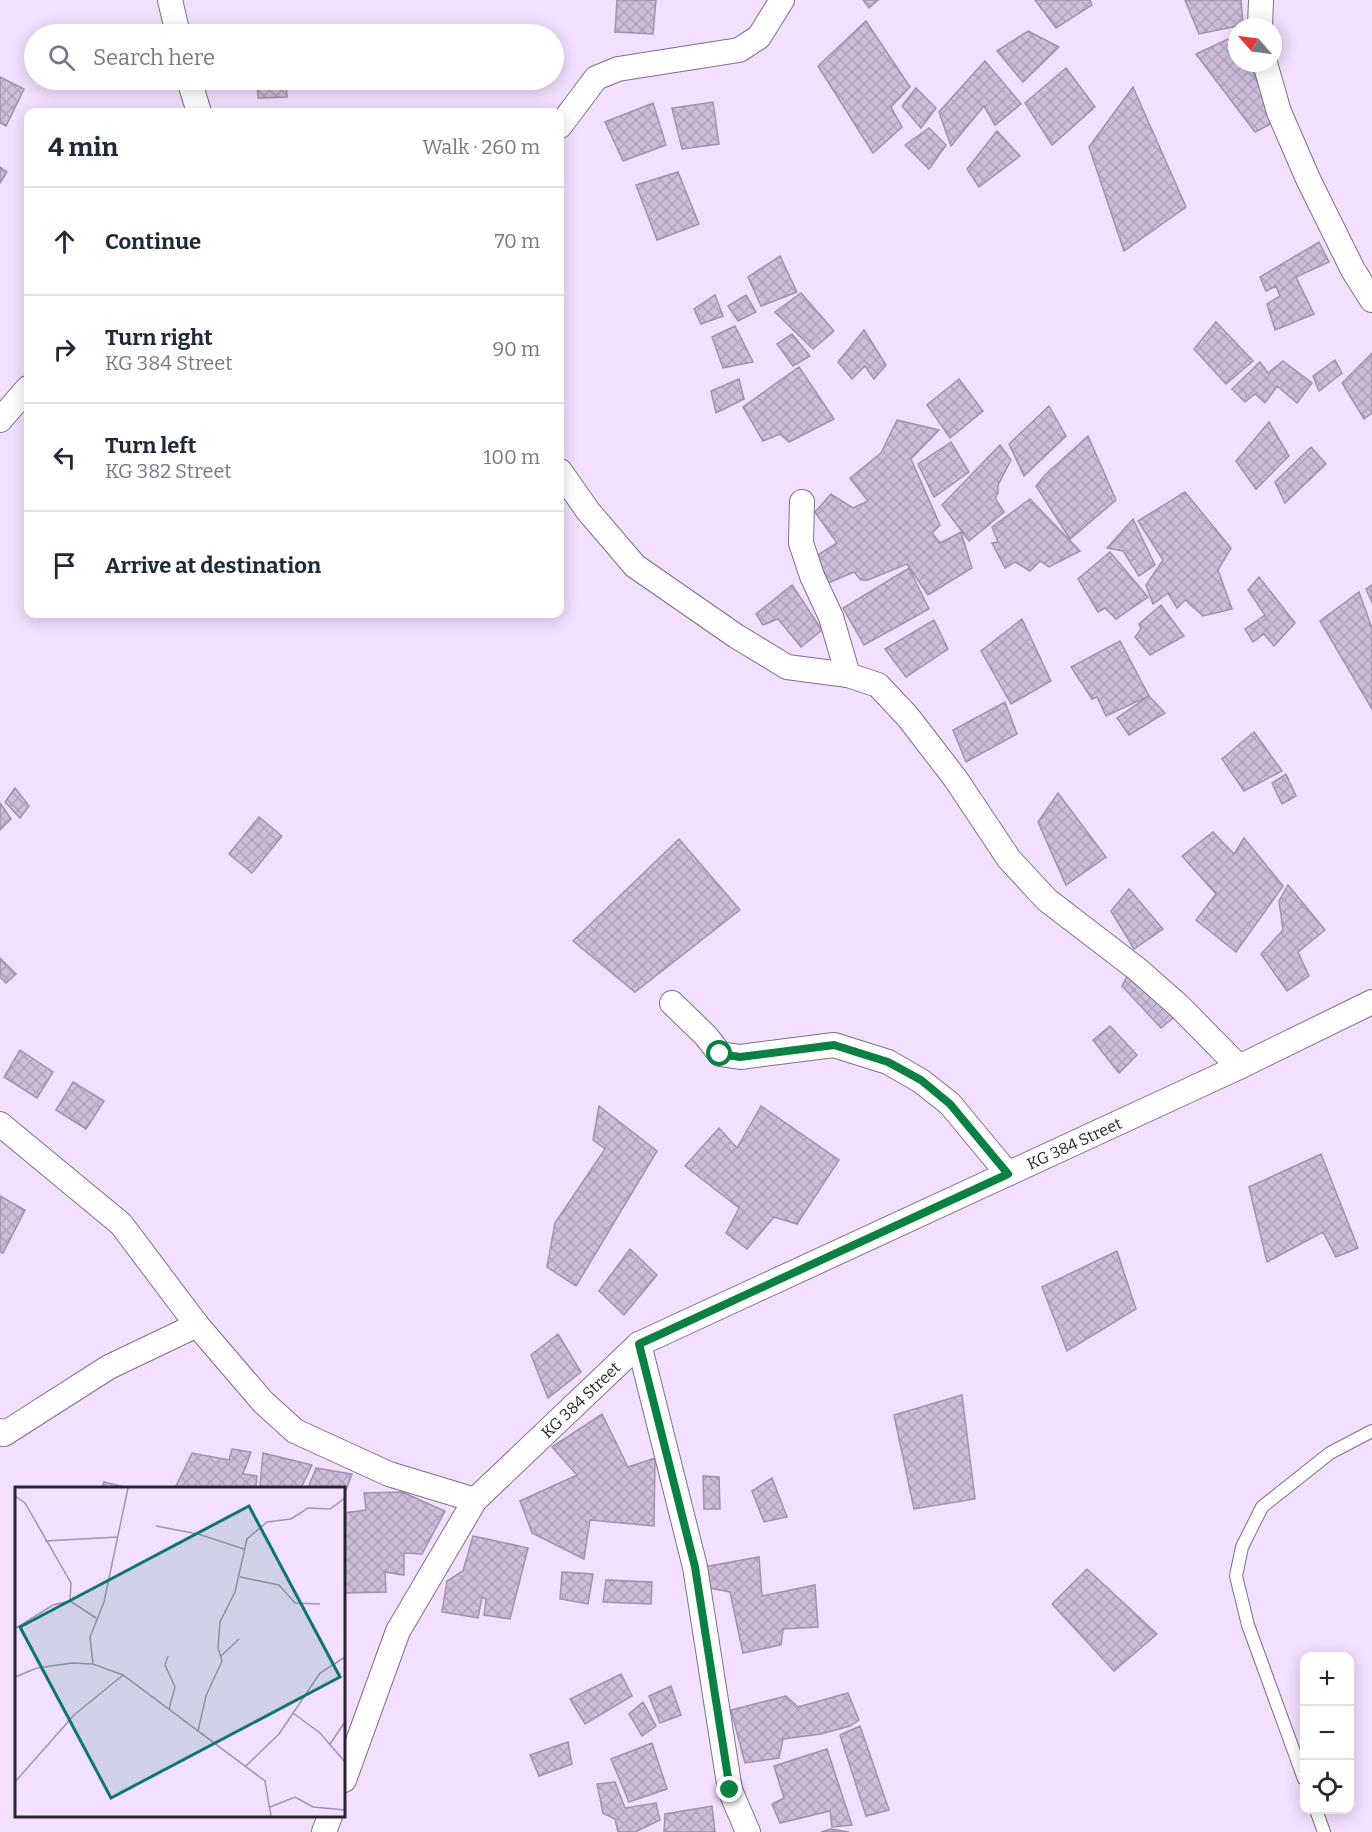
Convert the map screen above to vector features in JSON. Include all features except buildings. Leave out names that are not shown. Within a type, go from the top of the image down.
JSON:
[{"type":"street","points":[[170,0],[176,24]]},
{"type":"street","points":[[564,121],[596,78],[618,69],[739,50],[759,37],[782,0]]},
{"type":"street","points":[[1260,18],[1261,0]]},
{"type":"street","points":[[1268,72],[1279,112],[1309,181],[1353,270],[1372,300]]},
{"type":"street","points":[[192,90],[198,108]]},
{"type":"street","points":[[0,420],[24,393]]},
{"type":"street","points":[[564,477],[588,511],[635,566],[736,636],[787,668],[848,675],[878,685],[908,717],[955,778],[1009,859],[1047,900],[1137,969],[1179,1006],[1239,1067]]},
{"type":"street","points":[[802,502],[801,543],[812,576],[831,617],[848,675]]},
{"type":"street","name":"KG 384 Street","points":[[345,1777],[398,1631],[475,1500],[639,1344],[1239,1067],[1372,1002]]},
{"type":"street","points":[[672,1003],[706,1036],[720,1054],[740,1057],[834,1045],[888,1062],[921,1080],[950,1104],[1008,1174]]},
{"type":"street","points":[[0,1124],[122,1224],[197,1325],[263,1402],[295,1431],[389,1474],[475,1500]]},
{"type":"street","points":[[1,1436],[109,1367],[197,1325]]},
{"type":"street","points":[[639,1344],[695,1567],[730,1790],[748,1832]]},
{"type":"street","points":[[324,1832],[329,1817]]},
{"type":"lane","points":[[1300,1765],[1248,1625],[1236,1576],[1242,1547],[1262,1507],[1330,1453],[1372,1431]]},
{"type":"lane","points":[[1318,1814],[1324,1832]]},
{"type":"route","points":[[720,1054],[740,1057],[834,1045],[888,1062],[921,1080],[950,1104],[1008,1174],[639,1344],[695,1567],[730,1790]]}]
